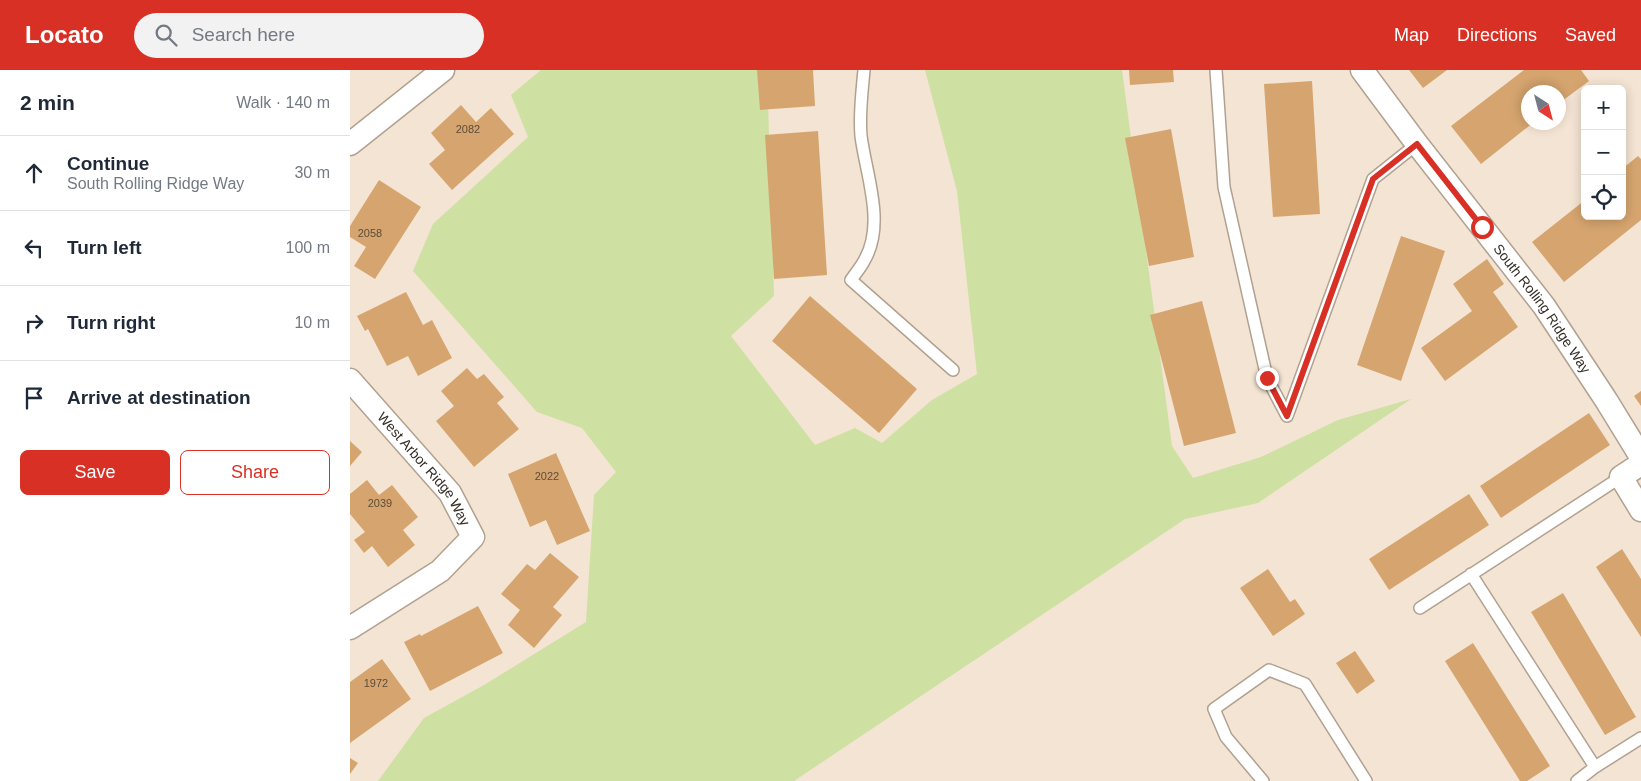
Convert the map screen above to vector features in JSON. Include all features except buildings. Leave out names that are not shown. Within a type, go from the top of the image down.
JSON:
[{"type":"street","points":[[350,144],[444,70]]},
{"type":"street","name":"South Rolling Ridge Way","points":[[1362,70],[1417,144],[1544,306],[1641,457]]},
{"type":"street","name":"West Arbor Ridge Way","points":[[350,380],[450,493],[473,537],[440,571],[350,628]]},
{"type":"street","points":[[1641,464],[1621,477],[1641,510]]},
{"type":"lane","points":[[864,70],[861,100],[861,133],[873,206],[874,226],[865,260],[851,280],[953,370]]},
{"type":"lane","points":[[1216,70],[1224,188],[1267,378],[1287,416],[1373,179],[1417,144]]},
{"type":"lane","points":[[1420,608],[1621,477]]},
{"type":"lane","points":[[1471,574],[1595,768]]},
{"type":"lane","points":[[1264,781],[1226,738],[1214,709],[1269,670],[1305,684],[1366,781]]},
{"type":"lane","points":[[1577,781],[1641,738]]},
{"type":"green space","points":[[541,70],[767,70],[774,296],[731,336],[815,445],[855,428],[882,443],[932,400],[977,374],[957,191],[925,70],[1122,70],[1172,446],[1193,478],[1261,457],[1338,420],[1411,399],[1258,503],[1185,519],[794,781],[378,781],[424,718],[484,685],[586,622],[594,495],[616,472],[582,428],[537,412],[413,271],[433,224],[528,137],[511,95]]},
{"type":"route","points":[[1267,378],[1287,416],[1373,179],[1417,144],[1482,227]]}]
